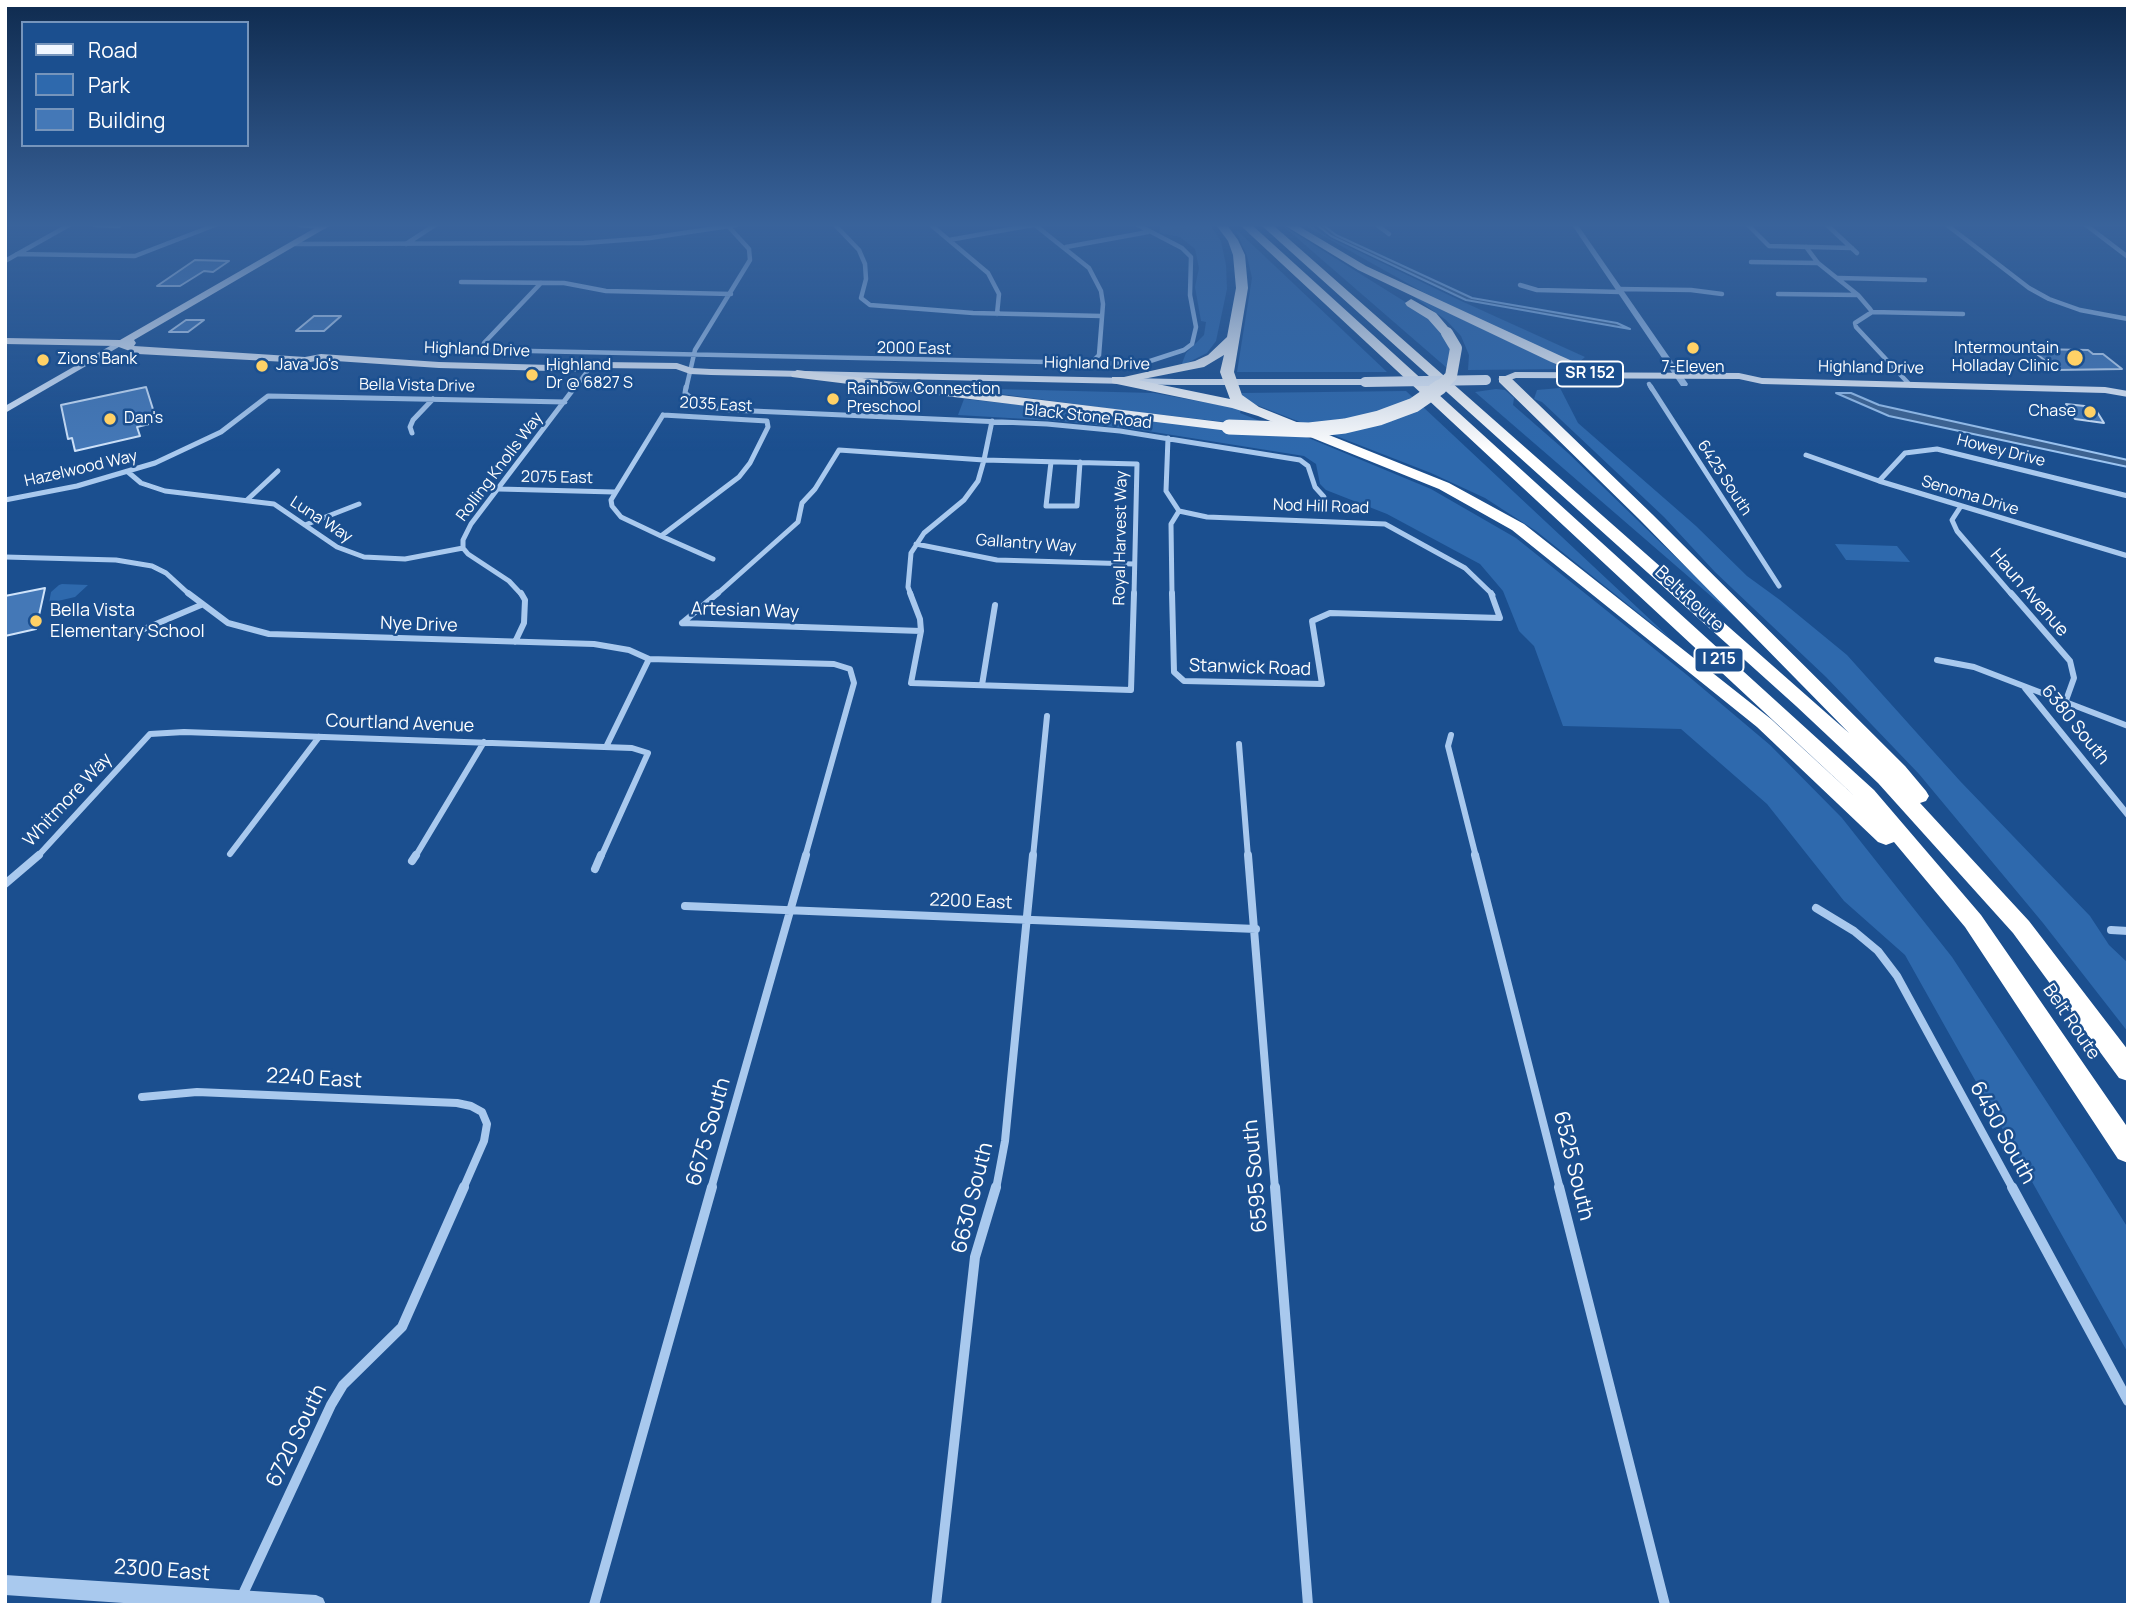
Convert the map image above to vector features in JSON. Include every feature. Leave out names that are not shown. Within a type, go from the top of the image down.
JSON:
[{"type":"highway","points":[[1240,300],[1227,372],[1236,397],[1263,413]]},
{"type":"highway","name":"Belt Route","points":[[1327,300],[1867,795],[1973,921],[2128,1151]]},
{"type":"highway","name":"Belt Route","points":[[1351,300],[1885,778],[2021,927],[2128,1070]]},
{"type":"highway","points":[[797,374],[1229,427],[1309,430],[1345,426],[1379,418],[1414,405],[1437,390],[1451,376],[1456,348],[1432,316],[1408,300]]},
{"type":"highway","points":[[1432,300],[1556,359],[1612,374]]},
{"type":"highway","points":[[1118,380],[1199,364],[1213,358],[1232,338]]},
{"type":"highway","points":[[1495,379],[1646,517],[1694,569],[1898,771],[1981,870],[2021,927]]},
{"type":"highway","points":[[1118,380],[1235,404],[1263,413],[1444,486],[1518,527],[1764,723],[1837,788],[1973,921]]},
{"type":"main road","points":[[5,410],[197,300]]},
{"type":"main road","name":"Highland Drive","points":[[5,341],[120,344],[200,342]]},
{"type":"main road","name":"Highland Drive","points":[[120,344],[138,351],[305,360],[321,357],[413,364],[589,369],[596,373],[673,375],[690,371],[1230,383],[1495,379],[1521,384],[1649,384],[1681,380]]},
{"type":"main road","name":"Highland Drive","points":[[252,345],[320,351],[321,357]]},
{"type":"main road","name":"Highland Drive","points":[[1495,379],[1515,374],[1612,374],[1746,385],[1762,381],[2105,390],[2128,394]]},
{"type":"main road","name":"Highland Drive","points":[[2105,390],[2111,384],[2128,384]]},
{"type":"street","name":"2000 East","points":[[525,300],[484,344],[484,350],[1060,365],[1092,362],[1110,365],[1148,363],[1184,350],[1192,344],[1196,336],[1192,300]]},
{"type":"street","points":[[690,371],[695,350],[727,300]]},
{"type":"street","points":[[863,300],[882,307],[997,314],[1102,316]]},
{"type":"street","points":[[997,314],[998,300]]},
{"type":"street","points":[[1092,362],[1100,355],[1101,300]]},
{"type":"street","points":[[1626,300],[1681,380]]},
{"type":"street","points":[[1862,300],[1872,312]]},
{"type":"street","points":[[2054,300],[2080,310],[2128,319]]},
{"type":"street","points":[[1910,385],[1855,323],[1872,312],[1963,314]]},
{"type":"street","name":"Rolling Knolls Way","points":[[515,642],[524,623],[525,600],[519,589],[480,564],[463,548],[463,540],[471,524],[589,369]]},
{"type":"street","name":"Black Stone Road","points":[[690,371],[685,393],[693,402],[712,409],[1074,426],[1168,438],[1293,458],[1305,463],[1310,469],[1315,487],[1324,497]]},
{"type":"street","name":"6425 South","points":[[1649,384],[1779,586]]},
{"type":"street","name":"Bella Vista Drive","points":[[268,396],[565,401]]},
{"type":"street","name":"Hazelwood Way","points":[[5,500],[77,486],[128,472],[200,444],[268,396]]},
{"type":"street","points":[[412,433],[410,427],[413,420],[433,398]]},
{"type":"street","name":"2035 East","points":[[614,492],[663,415],[767,421],[768,427],[762,439],[739,477],[661,536]]},
{"type":"street","points":[[922,631],[908,587],[911,553],[924,533],[973,490],[982,472],[992,421]]},
{"type":"street","points":[[1168,438],[1166,491],[1179,511]]},
{"type":"street","name":"Howey Drive","points":[[1879,481],[1905,453],[1937,449],[2128,496]]},
{"type":"street","name":"Royal Harvest Way","points":[[839,450],[985,460],[1137,464],[1131,690],[911,683],[922,631]]},
{"type":"street","name":"Artesian Way","points":[[839,450],[815,489],[802,503],[798,522],[759,559],[682,623],[922,631]]},
{"type":"street","name":"Senoma Drive","points":[[1806,455],[1879,481],[2128,556]]},
{"type":"street","points":[[1051,462],[1046,506],[1077,506],[1080,463]]},
{"type":"street","points":[[247,500],[278,471]]},
{"type":"street","name":"Luna Way","points":[[128,472],[141,482],[165,491],[274,504],[337,547],[364,557],[405,559],[463,548]]},
{"type":"street","name":"2075 East","points":[[499,489],[614,492]]},
{"type":"street","points":[[614,492],[612,506],[621,517],[713,559]]},
{"type":"street","points":[[305,525],[359,504]]},
{"type":"street","name":"Haun Avenue","points":[[1961,506],[1952,520],[1957,531],[2070,661],[2074,678],[2064,703]]},
{"type":"street","name":"Stanwick Road","points":[[1179,511],[1171,524],[1174,672],[1184,681],[1322,684],[1312,621],[1330,613],[1500,618]]},
{"type":"street","name":"Nod Hill Road","points":[[1179,511],[1207,517],[1385,524],[1465,568],[1493,595],[1500,618]]},
{"type":"street","name":"Gallantry Way","points":[[916,544],[997,560],[1135,564]]},
{"type":"street","name":"Nye Drive","points":[[5,557],[116,560],[152,566],[166,573],[201,605],[228,623],[269,634],[614,646],[649,659],[834,664],[850,669]]},
{"type":"street","points":[[137,632],[201,605]]},
{"type":"street","points":[[982,685],[995,605]]},
{"type":"street","points":[[606,747],[649,659]]},
{"type":"street","points":[[1937,660],[1966,664],[2128,726]]},
{"type":"street","name":"6675 South","points":[[594,1605],[854,683],[850,669]]},
{"type":"street","name":"6380 South","points":[[2025,688],[2128,815]]},
{"type":"street","name":"6630 South","points":[[936,1605],[975,1257],[1003,1164],[1047,716]]},
{"type":"street","name":"Courtland Avenue","points":[[150,734],[184,732],[606,747],[632,748],[648,753],[595,869]]},
{"type":"street","name":"Whitmore Way","points":[[5,884],[46,849],[150,734]]},
{"type":"street","name":"6525 South","points":[[1451,735],[1448,746],[1665,1605]]},
{"type":"street","points":[[230,854],[319,737]]},
{"type":"street","points":[[412,861],[484,743]]},
{"type":"street","name":"6595 South","points":[[1239,744],[1256,929],[1308,1605]]},
{"type":"street","name":"2200 East","points":[[685,906],[1256,929]]},
{"type":"street","name":"6450 South","points":[[1816,908],[1870,944],[1897,976],[2128,1401]]},
{"type":"street","points":[[2110,930],[2128,931]]},
{"type":"street","name":"2240 East","points":[[142,1097],[211,1092],[457,1103],[482,1112]]},
{"type":"street","name":"6720 South","points":[[241,1600],[343,1385],[402,1327],[484,1141],[487,1124],[482,1112]]},
{"type":"street","name":"2300 East","points":[[5,1585],[316,1605]]},
{"type":"green space","points":[[1197,300],[1225,300],[1216,341],[1207,353],[1181,366],[1186,353],[1204,335],[1206,322],[1201,321]]},
{"type":"green space","points":[[1248,300],[1311,300],[1387,372],[1237,372]]},
{"type":"green space","points":[[1369,300],[1402,300],[1431,318],[1452,340],[1447,368]]},
{"type":"green space","points":[[1418,300],[1566,369],[1468,370],[1469,355],[1461,336],[1446,320]]},
{"type":"green space","points":[[1440,300],[1459,300],[1585,357],[1577,364]]},
{"type":"green space","points":[[956,388],[1154,393],[1241,409],[1240,413],[1277,428],[1112,409]]},
{"type":"green space","points":[[1560,388],[1578,423],[1696,526],[1747,576],[1847,655],[1960,781],[2090,916],[2109,945],[2128,963],[2128,1032],[2043,923],[1919,774],[1826,677],[1715,572],[1664,517],[1542,402],[1534,399],[1537,390]]},
{"type":"green space","points":[[1505,390],[1514,398],[1513,405],[1568,453],[1756,635],[1475,392]]},
{"type":"green space","points":[[1406,391],[1671,639],[1536,531],[1485,498],[1431,473],[1254,404],[1241,395]]},
{"type":"green space","points":[[964,399],[1299,434],[1431,489],[1516,538],[1687,675],[1770,745],[1842,818],[1952,957],[2090,1168],[2128,1228],[2128,1353],[1905,955],[1844,901],[1767,804],[1681,729],[1563,726],[1534,646],[1519,631],[1503,591],[1480,564],[1387,514],[1326,490],[1320,484],[1316,464],[1304,456],[1141,430],[1061,421],[958,415]]},
{"type":"green space","points":[[1835,544],[1897,546],[1910,562],[1846,560]]},
{"type":"green space","points":[[59,585],[88,585],[75,597],[49,603],[51,592]]},
{"type":"shaded area","points":[[1467,300],[1484,300],[1617,323],[1630,329]]},
{"type":"shaded area","points":[[1836,393],[1851,393],[1879,405],[2128,460],[2128,467],[1889,416]]},
{"type":"building","points":[[314,316],[341,316],[324,331],[296,331]]},
{"type":"building","points":[[186,320],[204,320],[188,332],[169,332]]},
{"type":"building","name":"Intermountain Holladay Clinic","points":[[2031,349],[2088,350],[2093,354],[2103,354],[2122,369],[2056,370]]},
{"type":"building","name":"Dan's","points":[[146,387],[157,422],[137,427],[140,436],[75,451],[72,438],[68,439],[61,405]]},
{"type":"building","name":"Chase","points":[[2066,404],[2094,407],[2104,423],[2075,419]]},
{"type":"building","name":"Bella Vista Elementary School","points":[[45,588],[36,629],[5,636],[5,596]]},
{"type":"place","name":"7-Eleven","points":[[1693,348]]},
{"type":"place","name":"Intermountain Holladay Clinic","points":[[2075,358]]},
{"type":"place","name":"Zions Bank","points":[[43,360]]},
{"type":"place","name":"Java Jo's","points":[[262,366]]},
{"type":"place","name":"Highland Dr @ 6827 S","points":[[532,375]]},
{"type":"place","name":"Rainbow Connection Preschool","points":[[833,399]]},
{"type":"place","name":"Chase","points":[[2090,412]]},
{"type":"place","name":"Dan's","points":[[110,419]]},
{"type":"place","name":"Bella Vista Elementary School","points":[[36,621]]}]
